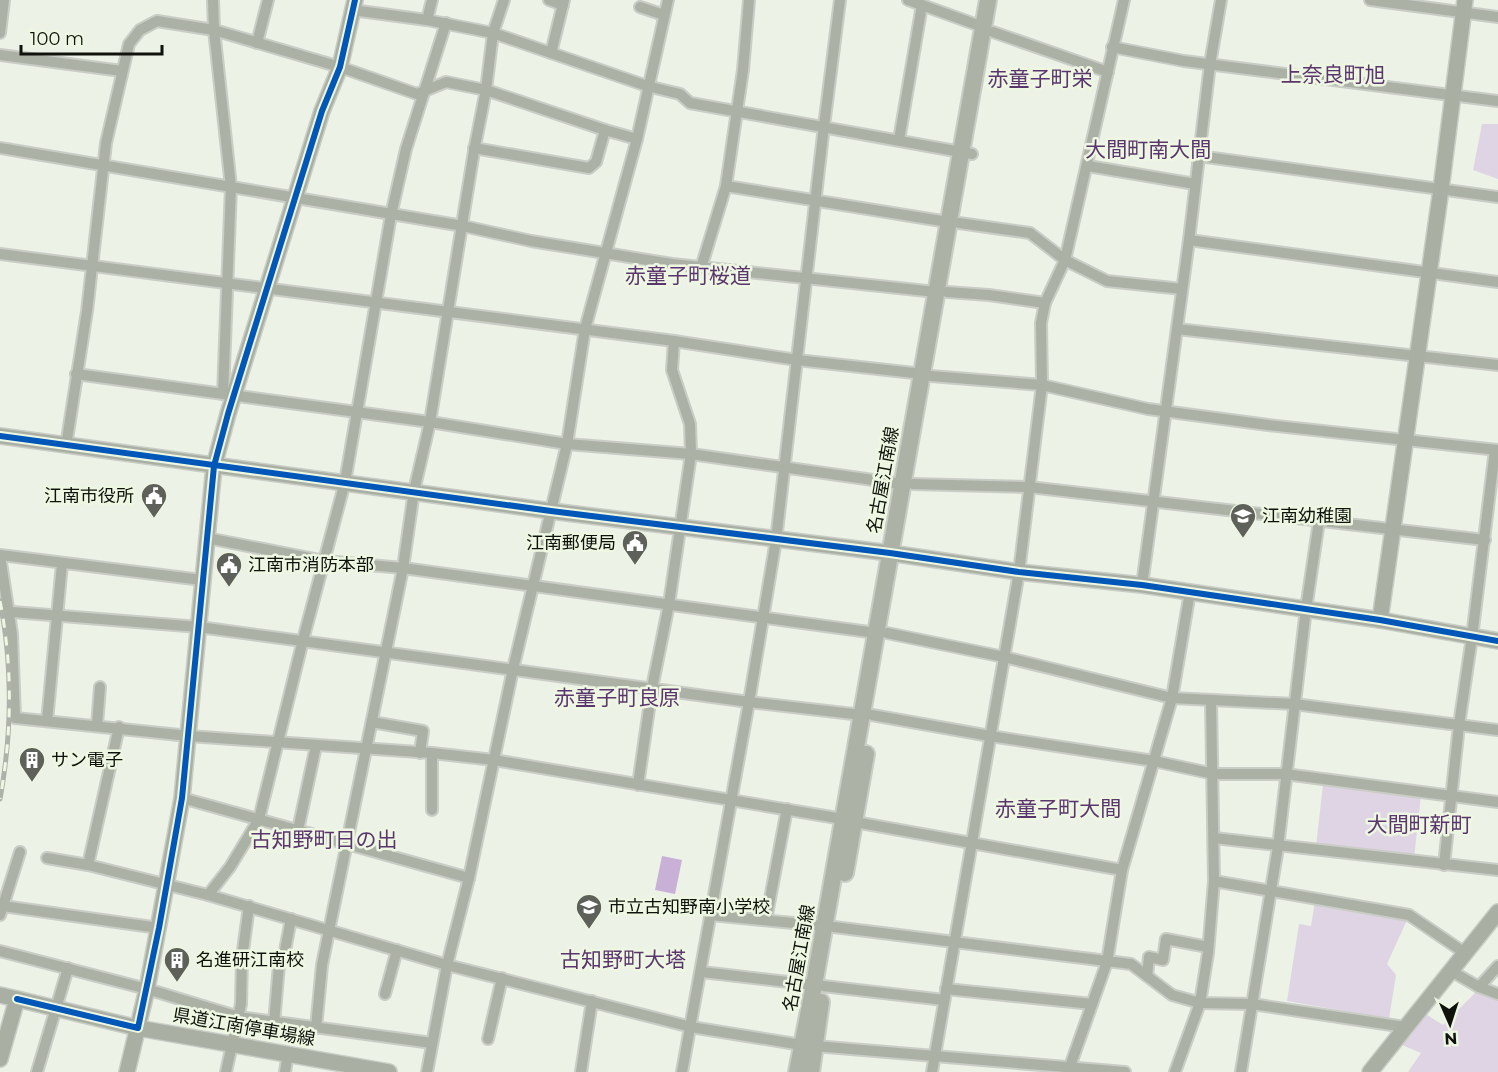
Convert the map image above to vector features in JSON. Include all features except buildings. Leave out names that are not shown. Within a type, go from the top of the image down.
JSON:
[{"type":"main road","name":"名古屋江南線","points":[[988,0],[988,30]]},
{"type":"main road","name":"名古屋江南線","points":[[811,1072],[809,1045],[829,926],[988,30],[999,0]]},
{"type":"main road","name":"名古屋江南線","points":[[797,1072],[809,1045]]},
{"type":"street","points":[[0,33],[4,0]]},
{"type":"street","points":[[213,0],[214,30],[231,187],[222,382],[228,395]]},
{"type":"street","points":[[257,42],[268,0]]},
{"type":"street","points":[[427,20],[432,0]]},
{"type":"street","points":[[316,1028],[322,965],[403,568],[414,491],[430,422],[474,148],[486,90],[493,33],[504,0]]},
{"type":"street","points":[[549,0],[563,3],[551,53]]},
{"type":"street","points":[[427,1072],[447,965],[469,878],[532,586],[567,444],[585,329],[637,139],[668,0]]},
{"type":"street","points":[[700,268],[726,186],[749,0]]},
{"type":"street","points":[[682,1072],[702,972],[776,540],[840,0]]},
{"type":"street","points":[[908,0],[1108,72]]},
{"type":"street","points":[[932,1072],[1019,572],[1042,385],[1041,323],[1045,303],[1065,260],[1124,0]]},
{"type":"street","points":[[1142,585],[1189,240],[1210,64],[1221,0]]},
{"type":"street","points":[[1370,0],[1464,6],[1498,16]]},
{"type":"street","points":[[127,1072],[147,989],[182,798],[214,466],[228,395],[267,288],[322,111],[340,67],[354,5],[493,33],[647,86],[680,94],[690,103],[966,152]]},
{"type":"street","points":[[899,140],[922,5]]},
{"type":"street","points":[[1380,620],[1407,440],[1464,6]]},
{"type":"street","points":[[640,7],[664,15]]},
{"type":"street","points":[[66,446],[87,311],[103,165],[129,44],[140,30],[157,21],[214,30],[340,67],[417,94],[422,94],[446,82],[486,90],[637,139]]},
{"type":"street","points":[[208,895],[230,867],[259,819],[345,482],[375,302],[406,149],[446,23]]},
{"type":"street","points":[[1112,47],[1210,64],[1498,101]]},
{"type":"street","points":[[0,55],[122,71]]},
{"type":"street","points":[[474,148],[589,168],[596,162],[605,130]]},
{"type":"street","points":[[0,148],[463,226],[531,241],[700,268],[989,295],[1045,303]]},
{"type":"street","points":[[1199,156],[1498,197]]},
{"type":"street","points":[[1088,166],[1195,184]]},
{"type":"street","points":[[726,186],[815,202],[1030,233],[1065,260],[1107,281],[1182,289]]},
{"type":"street","points":[[1189,240],[1498,282]]},
{"type":"street","points":[[0,254],[585,329],[797,360],[1042,385],[1165,412],[1497,450],[1459,725],[1444,865]]},
{"type":"street","points":[[1177,328],[1498,365]]},
{"type":"street","points":[[638,785],[652,688],[669,604],[691,454],[690,424],[672,370],[674,341]]},
{"type":"street","points":[[76,374],[430,422],[567,444],[691,454],[907,484],[1029,487],[1485,540]]},
{"type":"street","points":[[0,436],[551,511],[896,554],[1019,572],[1142,585],[1380,620],[1498,641]]},
{"type":"street","points":[[1241,1072],[1278,847],[1285,774],[1319,521]]},
{"type":"street","points":[[207,538],[325,561],[403,568],[882,633],[1004,657],[1172,698],[1294,704],[1498,730]]},
{"type":"street","points":[[202,580],[0,555],[4,611],[12,634],[15,718],[278,744],[432,753],[494,760],[787,809],[1122,870]]},
{"type":"street","points":[[47,721],[62,564]]},
{"type":"street","points":[[1069,1069],[1107,962],[1122,870],[1172,698],[1190,592]]},
{"type":"street","points":[[4,611],[199,627],[303,640],[749,702],[867,715],[1154,761],[1214,774],[1285,774],[1498,802]]},
{"type":"street","points":[[97,725],[100,687]]},
{"type":"street","points":[[1175,1072],[1200,1003],[1208,947],[1214,881],[1211,700]]},
{"type":"street","points":[[372,722],[423,731],[420,753]]},
{"type":"street","points":[[88,865],[118,727]]},
{"type":"street","points":[[298,830],[316,746]]},
{"type":"street","points":[[432,753],[432,810]]},
{"type":"street","points":[[182,798],[469,878]]},
{"type":"street","points":[[766,920],[787,809]]},
{"type":"street","points":[[1214,838],[1498,870]]},
{"type":"street","points":[[21,852],[2,911],[159,928]]},
{"type":"street","points":[[47,858],[88,865],[208,895],[447,965],[691,1027],[809,1045],[1125,1072]]},
{"type":"street","points":[[1214,881],[1409,915],[1465,953]]},
{"type":"street","points":[[226,1072],[239,1017],[242,958],[249,906]]},
{"type":"street","points":[[1370,1072],[1498,912]]},
{"type":"street","points":[[711,915],[829,926],[1131,964],[1172,995],[1200,1003],[1252,1004],[1406,1028]]},
{"type":"street","points":[[274,1023],[281,960],[291,919]]},
{"type":"street","points":[[1147,976],[1149,957],[1163,960],[1166,939],[1208,947]]},
{"type":"street","points":[[385,994],[398,950]]},
{"type":"street","points":[[0,951],[147,989],[239,1017],[432,1043]]},
{"type":"street","points":[[1479,987],[1498,966]]},
{"type":"street","points":[[36,1072],[68,968]]},
{"type":"street","points":[[1451,971],[1479,987],[1498,994]]},
{"type":"street","points":[[702,972],[944,1000]]},
{"type":"street","points":[[488,1039],[502,978]]},
{"type":"street","points":[[946,989],[1092,1004]]},
{"type":"street","name":"県道江南停車場線","points":[[0,995],[138,1028],[288,1053],[358,1069],[389,1072]]},
{"type":"street","points":[[0,1059],[17,999]]},
{"type":"street","points":[[580,1072],[592,1001]]},
{"type":"street","points":[[285,1072],[288,1053]]},
{"type":"shaded area","points":[[1482,124],[1498,124],[1498,179],[1473,170]]},
{"type":"shaded area","points":[[1323,785],[1421,796],[1414,858],[1316,846]]},
{"type":"shaded area","points":[[662,856],[682,860],[675,894],[655,890]]},
{"type":"shaded area","points":[[1315,901],[1407,920],[1387,964],[1396,975],[1389,1019],[1287,1001],[1299,924],[1311,926]]},
{"type":"shaded area","points":[[1477,991],[1498,998],[1498,1072],[1408,1072],[1421,1053],[1402,1045],[1424,1013],[1443,1025]]},
{"type":"railway","points":[[0,601],[9,675],[9,725],[0,799]]},
{"type":"cycle path","points":[[17,999],[138,1028],[159,928],[182,798],[214,466],[322,111],[340,67],[355,0]]},
{"type":"cycle path","points":[[0,436],[551,511],[890,553],[1019,572],[1142,585],[1380,620],[1498,641]]},
{"type":"place","name":"江南市役所","points":[[154,519]]},
{"type":"place","name":"江南幼稚園","points":[[1243,539]]},
{"type":"place","name":"江南郵便局","points":[[635,566]]},
{"type":"place","name":"江南市消防本部","points":[[229,588]]},
{"type":"place","name":"サン電子","points":[[32,783]]},
{"type":"place","name":"市立古知野南小学校","points":[[589,930]]},
{"type":"place","name":"名進研江南校","points":[[177,983]]},
{"type":"district","name":"上奈良町旭","points":[[1333,74]]},
{"type":"district","name":"赤童子町栄","points":[[1040,78]]},
{"type":"district","name":"大間町南大間","points":[[1148,149]]},
{"type":"district","name":"赤童子町桜道","points":[[688,275]]},
{"type":"district","name":"赤童子町良原","points":[[617,697]]},
{"type":"district","name":"赤童子町大間","points":[[1058,808]]},
{"type":"district","name":"大間町新町","points":[[1419,824]]},
{"type":"district","name":"古知野町日の出","points":[[324,839]]},
{"type":"district","name":"古知野町大塔","points":[[623,959]]}]
